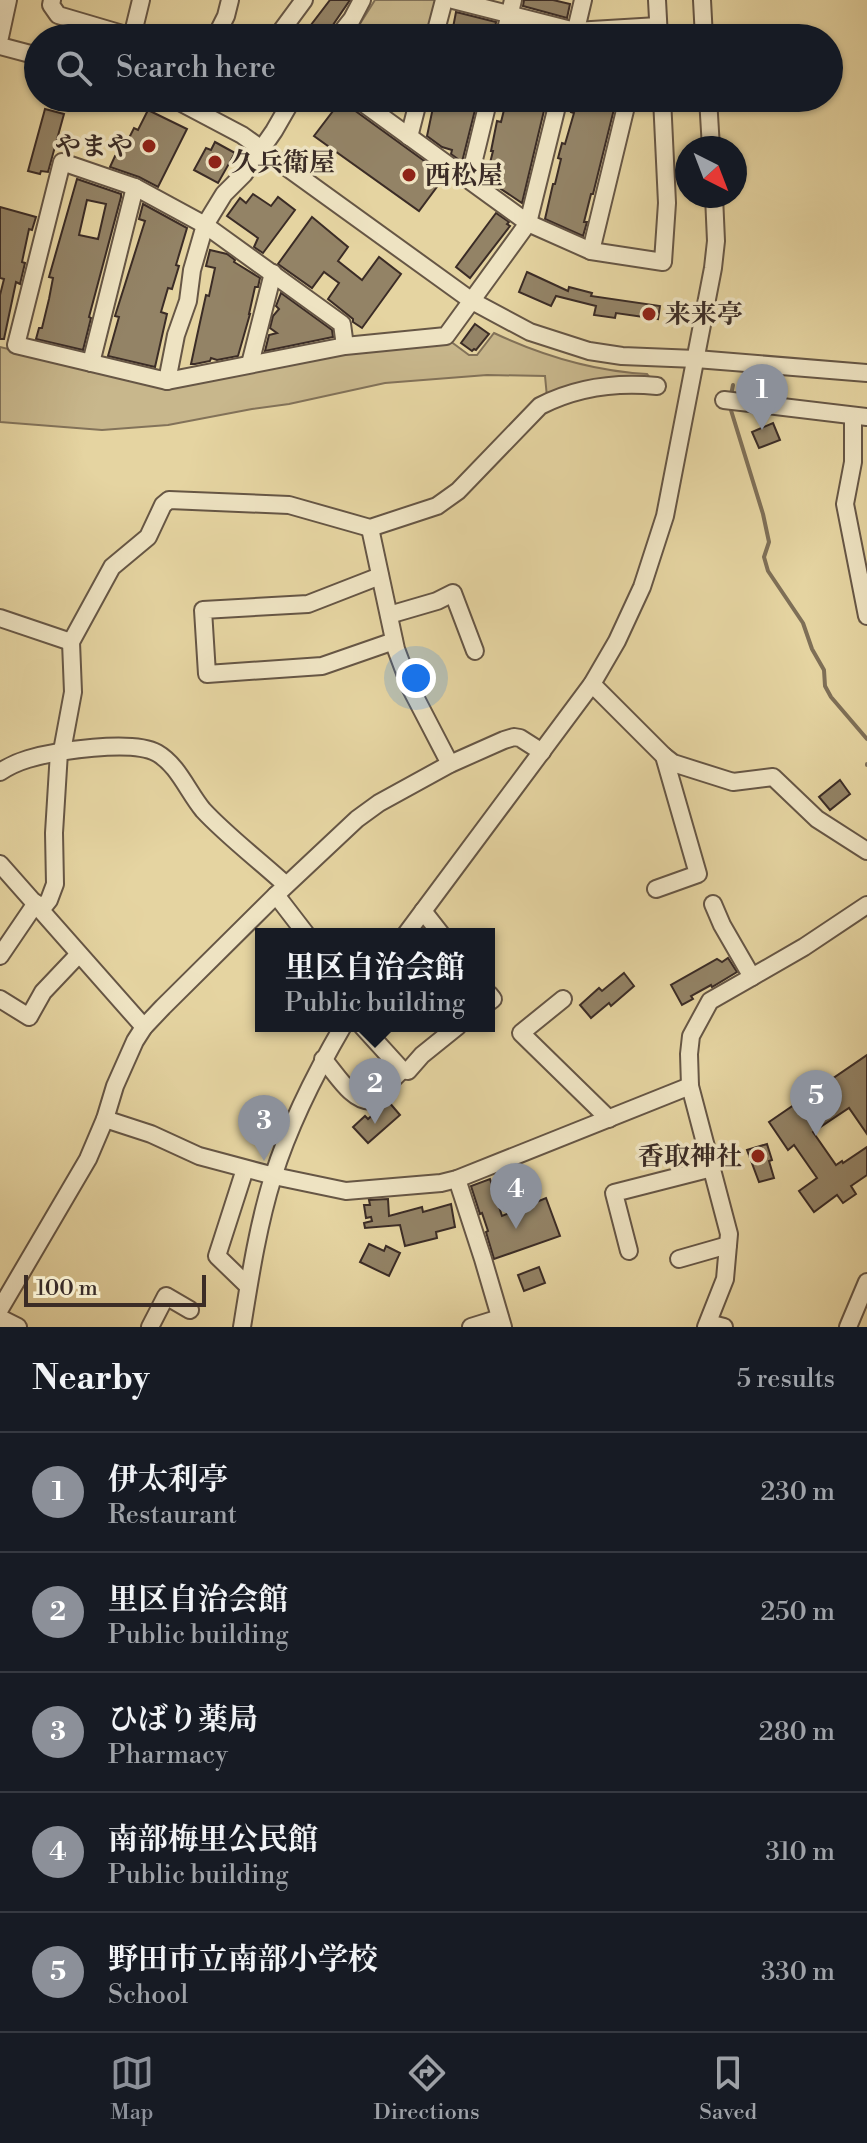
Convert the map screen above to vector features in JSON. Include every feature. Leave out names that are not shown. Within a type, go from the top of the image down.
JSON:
[{"type":"street","points":[[0,37],[8,0]]},
{"type":"street","points":[[52,0],[51,5],[58,15],[87,24]]},
{"type":"street","points":[[130,24],[141,0]]},
{"type":"street","points":[[222,24],[230,0]]},
{"type":"street","points":[[286,24],[304,0]]},
{"type":"street","points":[[348,24],[362,0]]},
{"type":"street","points":[[438,24],[444,0]]},
{"type":"street","points":[[453,0],[511,7],[549,24]]},
{"type":"street","points":[[577,24],[583,0]]},
{"type":"street","points":[[657,0],[658,24]]},
{"type":"street","points":[[702,0],[703,24]]},
{"type":"street","points":[[0,46],[24,52]]},
{"type":"street","points":[[203,112],[262,149],[472,301],[530,332],[589,351],[630,356],[867,373]]},
{"type":"street","points":[[167,381],[205,225],[224,194],[244,174],[286,112]]},
{"type":"street","points":[[375,112],[528,223],[591,251],[663,262],[667,203],[663,112]]},
{"type":"street","points":[[409,137],[415,112]]},
{"type":"street","points":[[469,180],[486,112]]},
{"type":"street","points":[[345,346],[342,324],[205,225],[135,187],[62,162],[16,345],[167,381],[345,346],[446,336],[528,223],[556,112]]},
{"type":"street","points":[[591,251],[625,112]]},
{"type":"street","points":[[709,112],[710,136]]},
{"type":"street","points":[[91,363],[135,187]]},
{"type":"street","points":[[410,928],[592,684],[631,613],[653,558],[674,476],[715,256],[714,208]]},
{"type":"street","points":[[250,364],[273,273]]},
{"type":"street","points":[[0,956],[38,906],[49,900],[55,884],[54,833],[60,751],[73,692],[71,642],[112,567],[148,537],[163,505],[169,500],[289,505],[370,528],[437,506],[458,491],[540,406],[554,399],[583,389],[611,385],[657,386]]},
{"type":"street","points":[[724,400],[860,416],[845,504],[867,616]]},
{"type":"street","points":[[370,528],[394,641],[411,689],[450,764]]},
{"type":"street","points":[[380,576],[308,604],[203,610],[207,674],[322,666],[394,641]]},
{"type":"street","points":[[389,615],[453,593],[475,651]]},
{"type":"street","points":[[0,618],[71,642]]},
{"type":"street","points":[[592,684],[673,763],[733,782],[773,777],[817,819],[867,851]]},
{"type":"street","points":[[0,1309],[79,1176],[105,1119],[127,1057],[144,1027],[357,819],[402,789],[504,740],[514,737],[542,752]]},
{"type":"street","points":[[0,772],[26,759],[60,751],[123,746],[157,753],[175,770],[204,811],[281,890],[303,928]]},
{"type":"street","points":[[656,889],[698,874],[664,756]]},
{"type":"street","points":[[0,864],[144,1027]]},
{"type":"street","points":[[713,904],[752,977]]},
{"type":"street","points":[[713,1326],[725,1279],[729,1234],[690,1086],[691,1036],[710,1001],[804,947],[867,905]]},
{"type":"street","points":[[423,911],[436,928]]},
{"type":"street","points":[[0,999],[29,1017],[43,992],[79,954]]},
{"type":"street","points":[[563,999],[521,1033],[609,1119]]},
{"type":"street","points":[[242,1327],[258,1234],[274,1176],[293,1123],[339,1032]]},
{"type":"street","points":[[367,1032],[402,1070],[408,1071],[451,1032]]},
{"type":"street","points":[[323,1059],[363,1101],[371,1101],[402,1070]]},
{"type":"street","points":[[105,1119],[151,1134],[199,1156],[346,1191],[457,1179],[690,1086]]},
{"type":"street","points":[[629,1251],[614,1193],[712,1168]]},
{"type":"street","points":[[245,1169],[217,1256],[248,1286]]},
{"type":"street","points":[[457,1179],[501,1322],[471,1327]]},
{"type":"street","points":[[679,1259],[728,1245]]},
{"type":"street","points":[[848,1327],[867,1282]]},
{"type":"street","points":[[150,1327],[166,1296],[190,1310]]},
{"type":"street","points":[[0,1318],[18,1327]]},
{"type":"shaded area","points":[[375,0],[434,0],[437,5],[432,24],[360,24]]},
{"type":"shaded area","points":[[494,333],[569,361],[607,370],[647,374],[654,383],[547,397],[545,376],[487,375],[385,383],[168,425],[102,430],[0,422],[0,347],[167,387],[338,354],[450,341],[469,355],[477,355]]},
{"type":"building","points":[[330,0],[350,0],[334,24],[312,24]]},
{"type":"building","points":[[524,0],[553,0],[570,4],[567,18],[523,6]]},
{"type":"building","points":[[456,12],[496,22],[496,24],[454,24]]},
{"type":"building","points":[[44,112],[64,114],[48,172],[28,171]]},
{"type":"building","points":[[147,112],[187,129],[158,187],[110,167],[115,156],[119,158],[134,128],[138,130]]},
{"type":"building","points":[[332,112],[357,112],[445,176],[419,211],[314,136]]},
{"type":"building","points":[[432,112],[474,112],[462,162],[451,154],[452,150],[427,136]]},
{"type":"building","points":[[504,112],[544,112],[522,203],[486,179],[497,121],[501,122]]},
{"type":"building","points":[[571,112],[613,112],[583,236],[545,219],[561,159],[558,158],[562,143],[565,144],[574,113]]},
{"type":"building","name":"久兵衛屋","points":[[215,142],[235,153],[218,183],[194,170],[206,148],[211,150]]},
{"type":"building","points":[[77,179],[121,194],[83,350],[36,339],[49,299],[53,278],[49,277]],"holes":[[[87,200],[106,204],[98,239],[79,235]]]},
{"type":"building","points":[[253,194],[271,206],[278,197],[295,210],[263,253],[254,247],[258,238],[227,216],[240,198],[246,203]]},
{"type":"building","points":[[143,204],[187,228],[172,289],[168,288],[161,312],[167,314],[155,367],[108,356],[119,317],[115,316],[145,221],[139,219]]},
{"type":"building","points":[[0,207],[36,217],[32,230],[29,229],[22,262],[25,263],[20,284],[16,282],[4,339],[0,339],[0,295],[4,279],[0,278]]},
{"type":"building","points":[[496,213],[510,226],[470,278],[456,267]]},
{"type":"building","points":[[312,217],[348,247],[338,261],[362,280],[379,257],[401,274],[362,328],[328,299],[339,283],[324,272],[312,288],[278,264]]},
{"type":"building","points":[[210,250],[227,254],[260,278],[238,356],[217,360],[211,358],[210,361],[191,364],[215,268],[206,266]]},
{"type":"building","points":[[527,272],[568,291],[569,287],[592,293],[591,296],[660,306],[658,319],[616,313],[615,318],[594,315],[596,306],[556,296],[551,306],[519,292]]},
{"type":"building","points":[[281,293],[332,330],[333,337],[265,351],[269,335],[277,333],[270,328],[273,316],[279,309],[276,306]]},
{"type":"building","points":[[475,324],[489,334],[472,351],[461,343]]},
{"type":"building","points":[[773,423],[780,440],[759,448],[752,432]]},
{"type":"building","points":[[840,780],[850,794],[830,810],[819,797]]},
{"type":"building","points":[[728,958],[737,972],[691,996],[693,999],[682,1005],[671,985],[717,959],[722,962]]},
{"type":"building","points":[[624,973],[634,986],[591,1018],[580,1005],[599,988],[602,991]]},
{"type":"building","points":[[867,1055],[867,1134],[849,1108],[813,1132],[836,1165],[867,1147],[867,1175],[851,1186],[856,1194],[843,1203],[837,1195],[814,1212],[799,1191],[817,1178],[794,1145],[788,1150],[769,1122]]},
{"type":"building","points":[[388,1101],[400,1115],[368,1143],[353,1127],[365,1116],[368,1119]]},
{"type":"building","points":[[767,1144],[774,1178],[759,1182],[747,1150]]},
{"type":"building","points":[[490,1179],[502,1216],[546,1198],[560,1236],[494,1259],[488,1231],[471,1186]]},
{"type":"building","points":[[388,1199],[389,1216],[422,1207],[423,1212],[451,1204],[455,1227],[436,1232],[437,1238],[405,1246],[400,1225],[365,1228],[364,1223],[372,1221],[371,1217],[366,1218],[364,1205],[370,1205],[369,1200]]},
{"type":"building","points":[[369,1244],[384,1251],[386,1246],[400,1253],[389,1276],[360,1262]]},
{"type":"building","points":[[539,1267],[545,1283],[524,1291],[518,1275]]},
{"type":"waterway","points":[[731,395],[733,385]]},
{"type":"waterway","points":[[730,407],[763,514],[769,542],[764,557],[768,571],[803,623],[824,670],[825,686],[831,697],[867,739]]},
{"type":"place","name":"やまや","points":[[149,146]]},
{"type":"place","name":"久兵衛屋","points":[[215,162]]},
{"type":"place","name":"西松屋","points":[[409,175]]},
{"type":"place","name":"来来亭","points":[[649,314]]},
{"type":"place","name":"伊太利亭","points":[[762,430]]},
{"type":"place","name":"里区自治会館","points":[[375,1124]]},
{"type":"place","name":"野田市立南部小学校","points":[[816,1136]]},
{"type":"place","name":"香取神社","points":[[758,1156]]},
{"type":"place","name":"ひばり薬局","points":[[264,1161]]},
{"type":"place","name":"南部梅里公民館","points":[[516,1229]]}]
